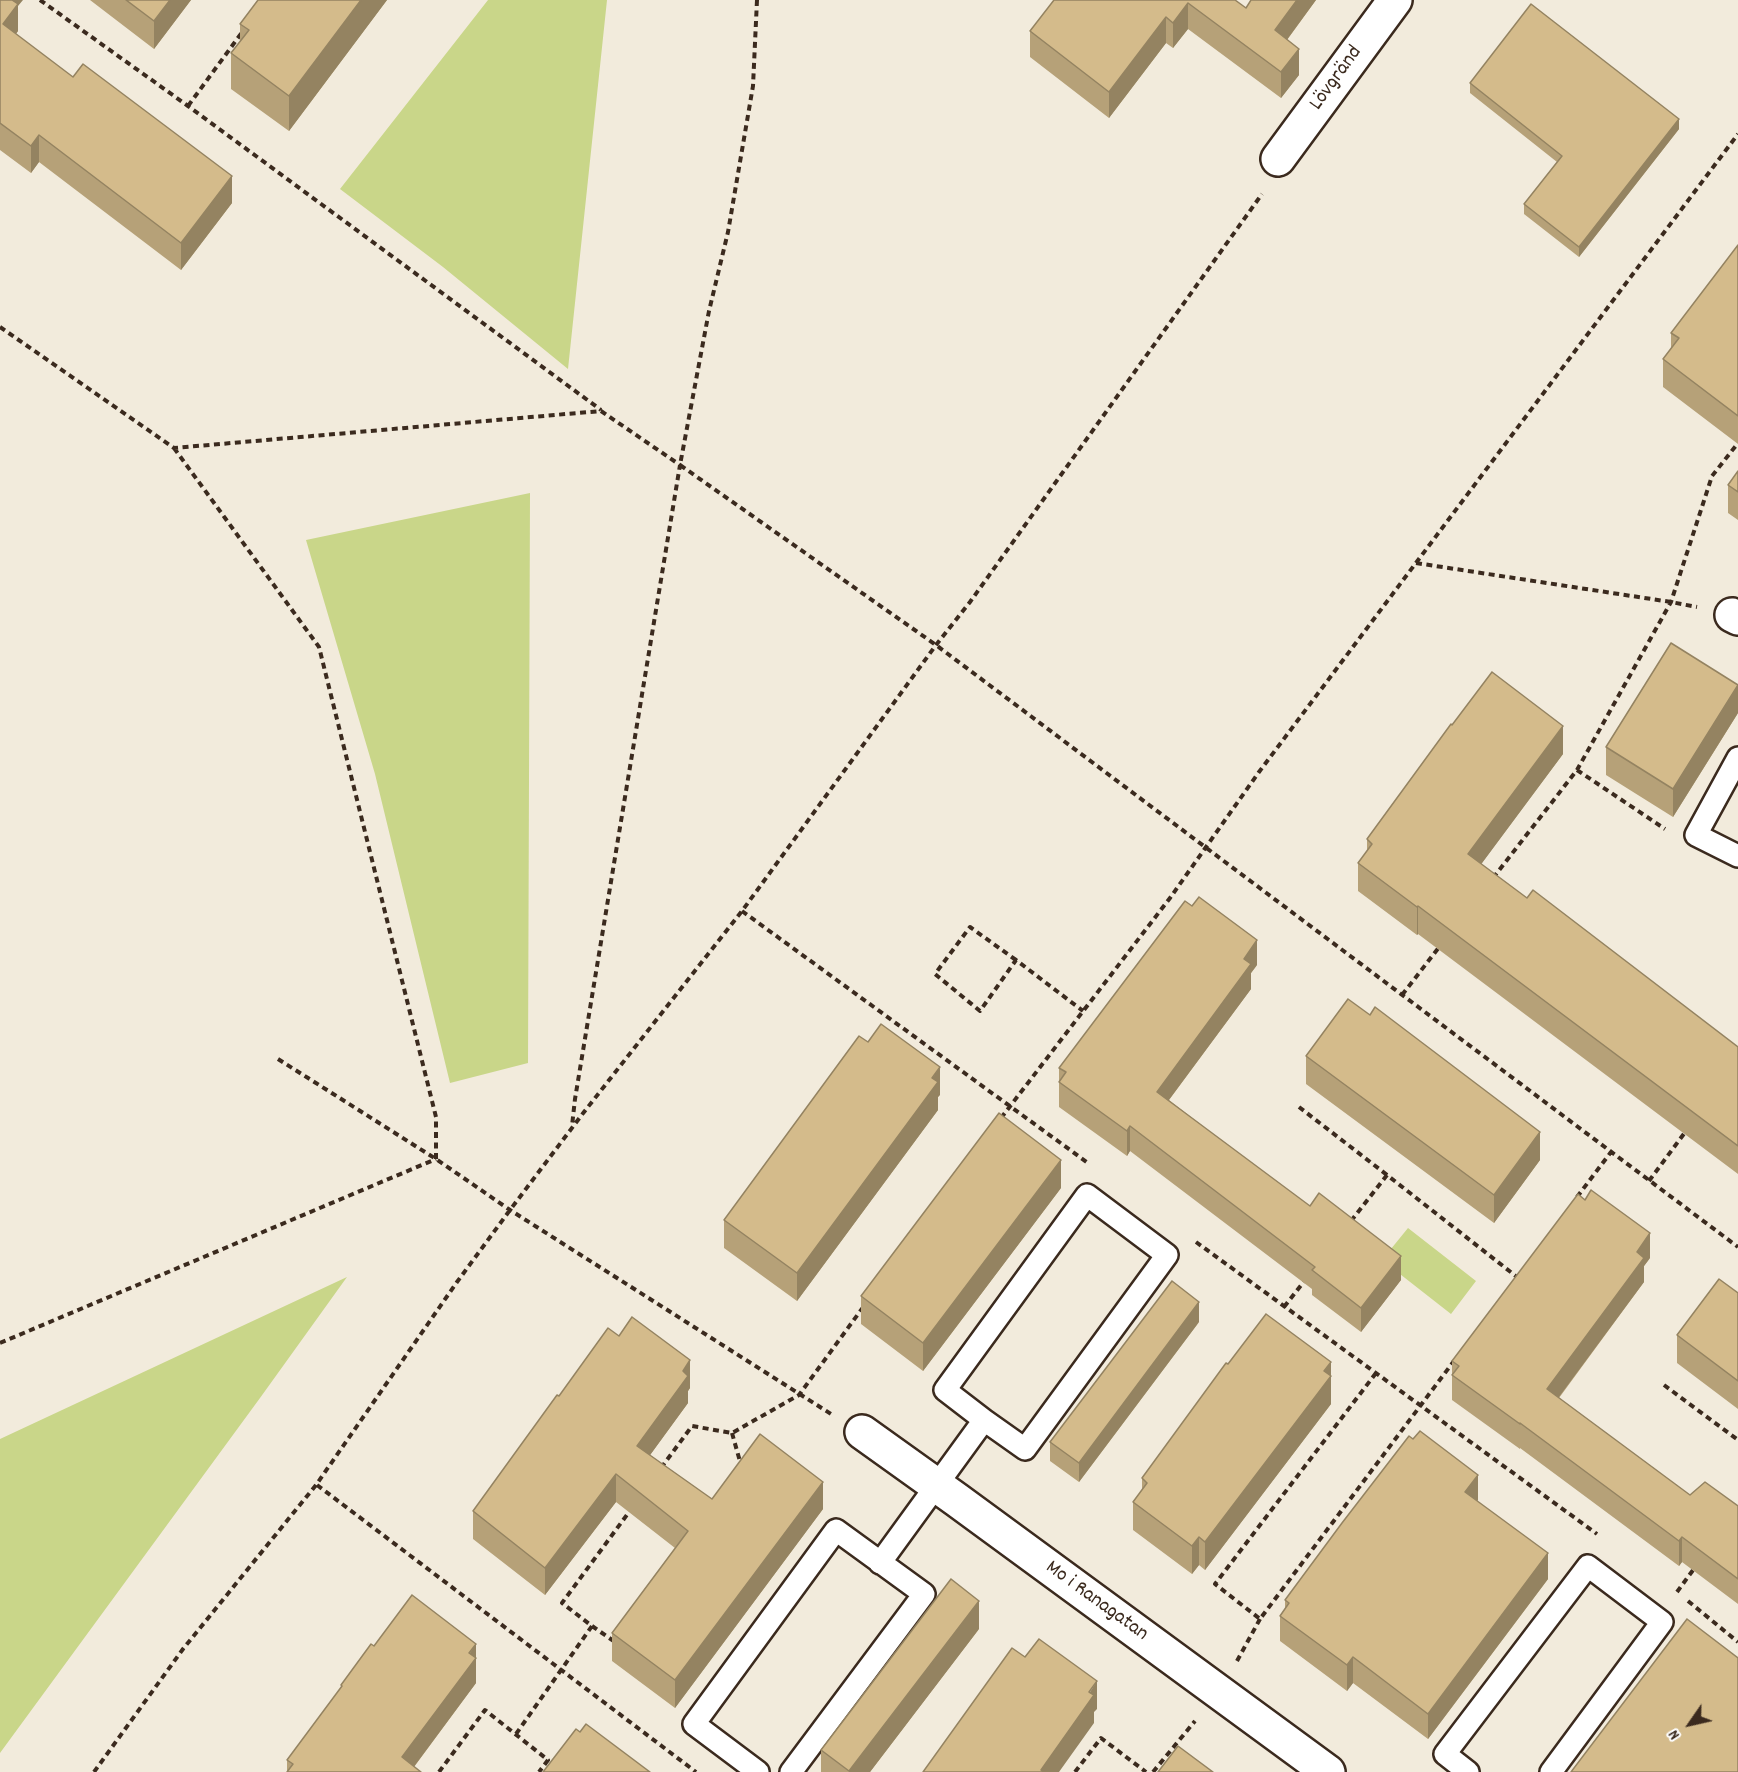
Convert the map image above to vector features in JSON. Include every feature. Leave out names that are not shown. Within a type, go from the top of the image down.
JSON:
[{"type":"street","name":"Lövgränd","points":[[1278,159],[1395,0]]},
{"type":"street","name":"Mo i Ranagatan","points":[[862,1432],[1329,1772]]},
{"type":"lane","points":[[1738,758],[1696,835],[1738,856]]},
{"type":"lane","points":[[1087,1195],[1167,1255],[1024,1449],[984,1420],[945,1390],[1087,1195]]},
{"type":"lane","points":[[880,1563],[984,1420]]},
{"type":"lane","points":[[758,1772],[694,1724],[836,1530],[924,1594],[791,1772]]},
{"type":"lane","points":[[1468,1772],[1445,1754],[1588,1566],[1662,1622],[1551,1772]]},
{"type":"path","points":[[40,0],[188,106],[601,411],[936,645],[1738,1247]]},
{"type":"path","points":[[572,1127],[680,465],[709,311],[728,232],[753,86],[757,0]]},
{"type":"path","points":[[188,106],[245,29]]},
{"type":"path","points":[[995,1125],[1170,898],[1266,762],[1736,140],[1738,134]]},
{"type":"path","points":[[94,1772],[183,1649],[316,1485],[457,1282],[510,1210],[572,1127],[742,911],[977,592],[1277,172],[1278,159]]},
{"type":"path","points":[[0,327],[174,448],[320,647],[436,1117],[436,1160]]},
{"type":"path","points":[[174,448],[601,411]]},
{"type":"path","points":[[1490,882],[1577,770],[1671,602],[1712,476],[1738,443]]},
{"type":"path","points":[[1416,563],[1736,613]]},
{"type":"path","points":[[1577,770],[1666,830],[1696,835]]},
{"type":"path","points":[[742,911],[1096,1169]]},
{"type":"path","points":[[1016,960],[980,1011],[934,974],[970,927],[1016,960],[1083,1011]]},
{"type":"path","points":[[1402,995],[1446,939]]},
{"type":"path","points":[[278,1059],[799,1395],[862,1432]]},
{"type":"path","points":[[1299,1107],[1518,1276],[1510,1286]]},
{"type":"path","points":[[1649,1181],[1690,1125]]},
{"type":"path","points":[[1575,1200],[1611,1152]]},
{"type":"path","points":[[0,1343],[436,1160]]},
{"type":"path","points":[[1350,1222],[1387,1175]]},
{"type":"path","points":[[1191,1238],[1598,1535]]},
{"type":"path","points":[[1284,1306],[1306,1278]]},
{"type":"path","points":[[658,1473],[692,1426],[732,1433],[799,1395],[869,1299]]},
{"type":"path","points":[[1153,1772],[1219,1692],[1260,1619],[1455,1359]]},
{"type":"path","points":[[1260,1619],[1215,1584],[1376,1373]]},
{"type":"path","points":[[1664,1385],[1738,1440]]},
{"type":"path","points":[[732,1433],[742,1467]]},
{"type":"path","points":[[316,1485],[696,1772]]},
{"type":"path","points":[[621,1634],[614,1643],[562,1603],[637,1501]]},
{"type":"path","points":[[1669,1586],[1677,1592],[1697,1564]]},
{"type":"path","points":[[1686,1599],[1738,1642]]},
{"type":"path","points":[[516,1734],[592,1626]]},
{"type":"path","points":[[439,1772],[485,1710],[548,1760],[539,1772]]},
{"type":"path","points":[[1075,1772],[1101,1738],[1146,1772]]},
{"type":"green space","points":[[488,0],[607,0],[568,369],[443,267],[340,189]]},
{"type":"green space","points":[[530,493],[528,1063],[450,1083],[375,774],[306,540]]},
{"type":"green space","points":[[1408,1228],[1476,1281],[1451,1314],[1382,1260]]},
{"type":"green space","points":[[347,1277],[260,1398],[0,1753],[0,1439]]},
{"type":"building","points":[[0,0],[12,0],[18,4],[3,24],[73,77],[83,64],[232,176],[181,243],[39,135],[31,146],[0,123]]},
{"type":"building","points":[[126,0],[170,0],[154,21]]},
{"type":"building","points":[[258,0],[361,0],[289,96],[231,53],[249,30],[240,24]]},
{"type":"building","points":[[1054,0],[1235,0],[1246,8],[1251,0],[1297,0],[1275,30],[1299,49],[1281,72],[1188,3],[1173,23],[1166,17],[1109,92],[1030,31]]},
{"type":"building","points":[[1531,4],[1679,119],[1579,247],[1524,204],[1562,156],[1470,83]]},
{"type":"building","points":[[1738,245],[1738,416],[1663,359],[1679,338],[1671,333]]},
{"type":"building","points":[[1738,471],[1738,492],[1728,485]]},
{"type":"building","points":[[1671,643],[1738,685],[1673,789],[1606,747]]},
{"type":"building","points":[[1492,672],[1563,726],[1468,854],[1527,898],[1533,890],[1738,1047],[1738,1146],[1358,863],[1372,844],[1367,839]]},
{"type":"building","points":[[1199,897],[1257,940],[1244,959],[1251,964],[1157,1092],[1310,1206],[1319,1193],[1401,1256],[1361,1308],[1312,1270],[1315,1267],[1130,1126],[1127,1131],[1059,1082],[1066,1072],[1059,1068],[1185,901],[1192,906]]},
{"type":"building","points":[[1348,999],[1370,1015],[1375,1007],[1540,1132],[1494,1195],[1306,1056]]},
{"type":"building","points":[[881,1024],[940,1067],[932,1078],[938,1082],[797,1273],[724,1220],[859,1036],[868,1042]]},
{"type":"building","points":[[999,1113],[1061,1160],[923,1343],[861,1296]]},
{"type":"building","points":[[1591,1190],[1650,1233],[1637,1252],[1644,1258],[1547,1389],[1690,1495],[1705,1482],[1738,1506],[1738,1579],[1682,1537],[1679,1541],[1452,1375],[1459,1366],[1452,1361],[1578,1194],[1585,1200]]},
{"type":"building","points":[[1719,1279],[1738,1293],[1738,1381],[1677,1335]]},
{"type":"building","points":[[1172,1281],[1199,1302],[1079,1463],[1050,1442]]},
{"type":"building","points":[[1266,1314],[1331,1362],[1324,1371],[1331,1376],[1205,1542],[1199,1537],[1192,1546],[1133,1502],[1147,1483],[1142,1478],[1226,1363],[1228,1364]]},
{"type":"building","points":[[632,1317],[690,1360],[683,1371],[688,1376],[637,1446],[712,1499],[760,1434],[823,1482],[675,1680],[612,1633],[688,1531],[616,1474],[545,1568],[473,1511],[608,1328],[619,1336]]},
{"type":"building","points":[[1420,1431],[1478,1475],[1465,1492],[1548,1553],[1428,1714],[1353,1657],[1347,1665],[1280,1616],[1289,1603],[1285,1600],[1342,1523],[1409,1436],[1413,1439]]},
{"type":"building","points":[[951,1579],[979,1601],[849,1771],[821,1750]]},
{"type":"building","points":[[412,1595],[476,1644],[469,1653],[476,1658],[402,1757],[421,1772],[287,1772],[293,1764],[287,1760],[371,1644],[374,1646]]},
{"type":"building","points":[[1687,1619],[1738,1658],[1738,1772],[1571,1772]]},
{"type":"building","points":[[1039,1639],[1097,1681],[1089,1692],[1094,1695],[1041,1770],[1045,1772],[923,1772],[1012,1648],[1025,1657]]},
{"type":"building","points":[[586,1724],[650,1772],[543,1772],[576,1729],[580,1732]]},
{"type":"building","points":[[1178,1746],[1213,1772],[1158,1772]]}]
